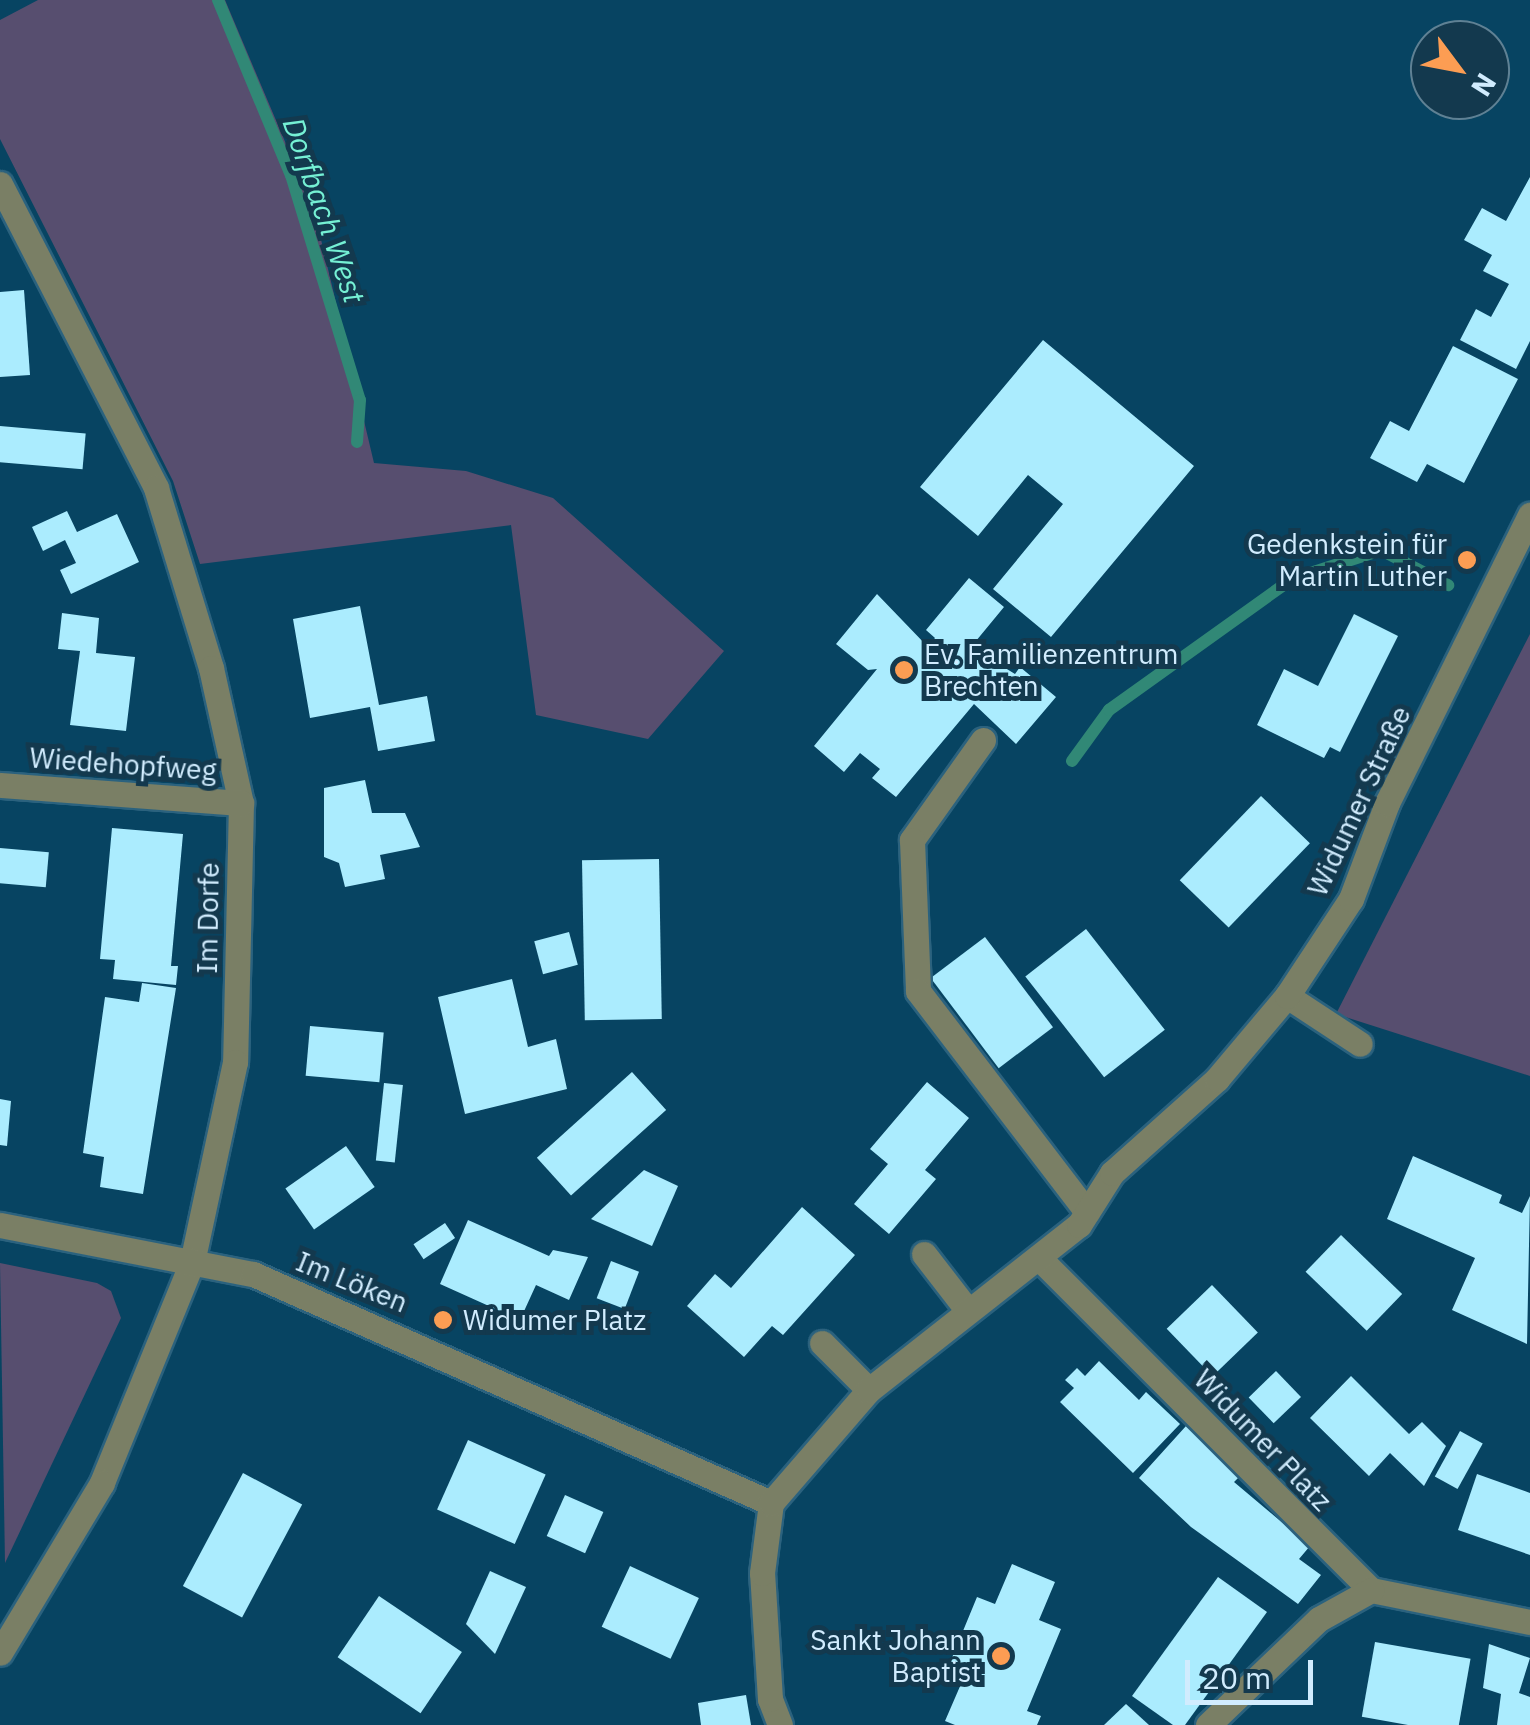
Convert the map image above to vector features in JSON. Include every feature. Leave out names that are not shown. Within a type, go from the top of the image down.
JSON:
[{"type":"street","name":"Im Dorfe","points":[[0,184],[156,488],[211,668],[241,804],[234,1062],[192,1262],[102,1483],[0,1653]]},
{"type":"street","name":"Widumer Straße","points":[[1040,1258],[1087,1212],[1112,1173],[1218,1079],[1287,996],[1352,899],[1387,804],[1530,515]]},
{"type":"street","points":[[983,740],[912,840],[918,991],[1087,1212]]},
{"type":"street","name":"Wiedehopfweg","points":[[0,785],[241,804]]},
{"type":"street","points":[[1287,996],[1360,1044]]},
{"type":"street","name":"Im Löken","points":[[0,1225],[192,1262],[314,1297],[771,1503]]},
{"type":"street","points":[[924,1254],[965,1307]]},
{"type":"street","points":[[780,1725],[770,1699],[762,1573],[771,1503],[869,1390],[965,1307],[1040,1258]]},
{"type":"street","name":"Widumer Platz","points":[[1040,1258],[1371,1590]]},
{"type":"street","points":[[822,1343],[869,1390]]},
{"type":"street","points":[[1208,1725],[1320,1619],[1371,1590],[1530,1622]]},
{"type":"shaded area","points":[[38,0],[225,0],[314,210],[374,463],[466,471],[553,498],[724,651],[648,739],[536,715],[511,525],[200,564],[173,481],[0,139],[0,20]]},
{"type":"shaded area","points":[[1530,634],[1530,1076],[1336,1014]]},
{"type":"shaded area","points":[[0,1263],[97,1283],[111,1291],[121,1318],[5,1563]]},
{"type":"building","points":[[1530,177],[1530,341],[1516,369],[1460,340],[1476,309],[1491,317],[1509,284],[1483,271],[1492,255],[1464,240],[1482,208],[1506,221]]},
{"type":"building","points":[[24,290],[30,375],[0,377],[0,292]]},
{"type":"building","points":[[1043,340],[1194,466],[1051,637],[993,589],[1063,504],[1028,475],[978,536],[920,487]]},
{"type":"building","points":[[1453,346],[1518,379],[1464,483],[1427,464],[1417,482],[1370,458],[1390,421],[1409,431]]},
{"type":"building","points":[[0,426],[86,433],[83,469],[0,462]]},
{"type":"building","points":[[67,511],[77,532],[117,514],[139,562],[71,594],[60,570],[76,563],[65,540],[43,551],[32,527]]},
{"type":"building","points":[[969,578],[1004,607],[971,647],[1015,674],[1020,667],[1056,697],[1016,744],[974,704],[896,797],[872,778],[880,769],[860,753],[844,772],[814,746],[877,669],[868,670],[836,644],[877,594],[928,647],[935,638],[926,630]]},
{"type":"building","points":[[360,606],[379,705],[427,696],[435,741],[378,751],[370,707],[310,718],[293,619]]},
{"type":"building","points":[[62,613],[99,618],[96,653],[135,657],[126,731],[70,725],[80,651],[58,649]]},
{"type":"building","points":[[1354,614],[1398,636],[1340,752],[1330,747],[1324,758],[1257,725],[1284,669],[1318,686]]},
{"type":"building","points":[[365,780],[372,813],[405,813],[420,847],[380,855],[385,879],[345,887],[339,863],[324,857],[324,788]]},
{"type":"building","points":[[1261,796],[1310,843],[1229,927],[1180,880]]},
{"type":"building","points":[[112,828],[183,834],[171,966],[178,966],[176,985],[113,979],[115,960],[100,959]]},
{"type":"building","points":[[0,848],[49,852],[46,887],[0,883]]},
{"type":"building","points":[[659,859],[662,1019],[585,1020],[582,860]]},
{"type":"building","points":[[1086,929],[1165,1030],[1104,1077],[1025,976]]},
{"type":"building","points":[[569,932],[578,965],[543,974],[534,941]]},
{"type":"building","points":[[985,937],[1053,1027],[999,1068],[931,978]]},
{"type":"building","points":[[512,979],[528,1047],[556,1039],[567,1089],[465,1114],[438,997]]},
{"type":"building","points":[[142,983],[176,988],[143,1194],[100,1187],[104,1157],[83,1153],[105,997],[139,1002]]},
{"type":"building","points":[[310,1026],[384,1032],[379,1082],[306,1076]]},
{"type":"building","points":[[632,1072],[666,1110],[571,1196],[537,1158]]},
{"type":"building","points":[[927,1082],[969,1118],[925,1170],[936,1179],[889,1234],[854,1204],[888,1164],[870,1149]]},
{"type":"building","points":[[384,1083],[403,1085],[395,1163],[376,1161]]},
{"type":"building","points":[[0,1099],[11,1101],[7,1146],[0,1145]]},
{"type":"building","points":[[346,1146],[375,1187],[314,1229],[285,1188]]},
{"type":"building","points":[[1413,1156],[1502,1195],[1499,1203],[1522,1213],[1530,1196],[1527,1344],[1452,1310],[1475,1258],[1387,1219]]},
{"type":"building","points":[[644,1170],[678,1186],[652,1246],[591,1219]]},
{"type":"building","points":[[802,1207],[855,1255],[783,1335],[772,1326],[744,1357],[687,1306],[715,1274],[731,1288]]},
{"type":"building","points":[[468,1220],[549,1256],[553,1250],[588,1257],[569,1300],[536,1285],[520,1320],[440,1284]]},
{"type":"building","points":[[445,1223],[455,1238],[424,1259],[413,1244]]},
{"type":"building","points":[[1341,1235],[1402,1294],[1367,1331],[1306,1272]]},
{"type":"building","points":[[611,1261],[639,1272],[625,1309],[597,1298]]},
{"type":"building","points":[[1212,1285],[1258,1332],[1213,1376],[1167,1329]]},
{"type":"building","points":[[1099,1361],[1139,1400],[1146,1392],[1180,1424],[1133,1473],[1060,1402],[1074,1388],[1065,1380],[1077,1368],[1085,1376]]},
{"type":"building","points":[[1276,1371],[1301,1397],[1274,1423],[1249,1397]]},
{"type":"building","points":[[1351,1376],[1409,1434],[1422,1422],[1446,1446],[1424,1486],[1390,1453],[1369,1476],[1310,1418]]},
{"type":"building","points":[[1186,1426],[1240,1476],[1234,1482],[1310,1546],[1299,1559],[1321,1575],[1298,1604],[1191,1527],[1139,1478]]},
{"type":"building","points":[[1460,1431],[1483,1444],[1458,1489],[1435,1476]]},
{"type":"building","points":[[468,1440],[546,1475],[515,1544],[437,1509]]},
{"type":"building","points":[[243,1473],[302,1504],[242,1617],[183,1586]]},
{"type":"building","points":[[1477,1474],[1530,1493],[1530,1555],[1458,1530]]},
{"type":"building","points":[[565,1495],[603,1512],[585,1553],[547,1536]]},
{"type":"building","name":"Sankt Johann Baptist","points":[[1012,1564],[1055,1582],[1039,1620],[1061,1629],[1027,1711],[1041,1716],[1037,1725],[955,1725],[945,1721],[961,1684],[944,1677],[977,1597],[995,1604]]},
{"type":"building","points":[[630,1566],[699,1598],[671,1659],[602,1627]]},
{"type":"building","points":[[490,1571],[526,1587],[495,1654],[466,1624]]},
{"type":"building","points":[[1218,1577],[1267,1612],[1185,1725],[1173,1725],[1132,1696]]},
{"type":"building","points":[[379,1596],[462,1652],[421,1713],[338,1657]]},
{"type":"building","points":[[1375,1642],[1471,1659],[1459,1725],[1408,1725],[1362,1717]]},
{"type":"building","points":[[1489,1644],[1530,1658],[1519,1693],[1530,1697],[1530,1725],[1497,1725],[1501,1694],[1483,1688]]},
{"type":"building","points":[[746,1695],[751,1725],[701,1725],[698,1703]]},
{"type":"building","points":[[1126,1704],[1149,1725],[1104,1725]]},
{"type":"waterway","name":"Dorfbach West","points":[[218,0],[291,175],[360,400],[357,442]]},
{"type":"waterway","points":[[1072,761],[1109,710],[1292,579],[1381,550],[1448,585]]},
{"type":"place","name":"Gedenkstein für Martin Luther","points":[[1467,560]]},
{"type":"place","name":"Ev. Familienzentrum Brechten","points":[[904,670]]},
{"type":"place","name":"Widumer Platz","points":[[443,1320]]},
{"type":"place","name":"Sankt Johann Baptist","points":[[1001,1656]]}]
